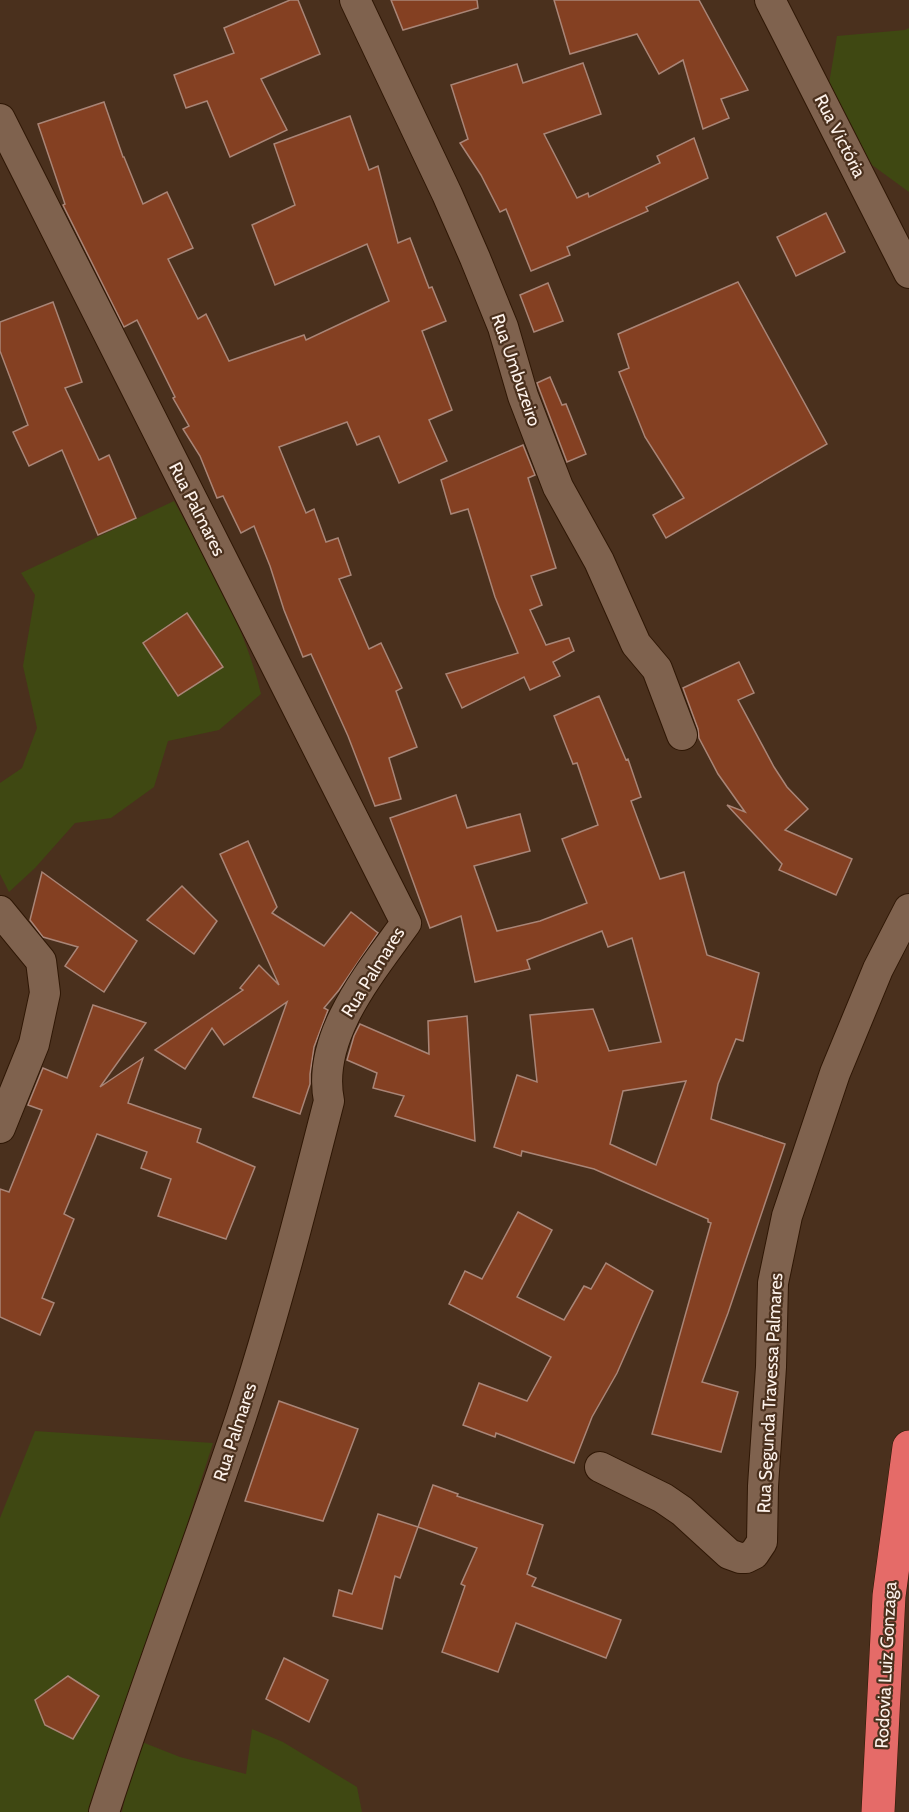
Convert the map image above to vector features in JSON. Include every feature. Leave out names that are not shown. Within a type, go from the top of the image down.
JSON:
[{"type":"highway","name":"Rodovia Luiz Gonzaga","points":[[878,1812],[889,1596],[909,1447]]},
{"type":"street","name":"Rua Umbuzeiro","points":[[356,0],[475,258],[502,327],[523,396],[558,487],[599,561],[636,644],[657,669],[682,735]]},
{"type":"street","name":"Rua Victória","points":[[770,0],[909,273]]},
{"type":"street","name":"Rua Palmares","points":[[0,119],[406,923],[357,992],[340,1025],[330,1054],[326,1084],[329,1101],[303,1205],[265,1339],[242,1415],[104,1811]]},
{"type":"street","name":"Rua Segunda Travessa Palmares","points":[[600,1467],[663,1498],[682,1511],[729,1554],[746,1558],[754,1554],[762,1542],[771,1367],[772,1282],[787,1216],[835,1073],[879,969],[909,909]]},
{"type":"street","points":[[0,911],[41,961],[45,993],[34,1044],[0,1128]]},
{"type":"green space","points":[[909,28],[909,192],[872,165],[828,90],[837,36]]},
{"type":"green space","points":[[174,501],[235,619],[254,668],[261,694],[219,730],[168,741],[154,787],[111,818],[75,823],[35,868],[9,892],[0,874],[0,783],[22,768],[37,728],[23,666],[35,595],[21,573]]},
{"type":"green space","points":[[35,1431],[213,1443],[95,1812],[0,1812],[0,1518]]},
{"type":"green space","points":[[252,1729],[283,1742],[357,1787],[362,1812],[122,1812],[137,1740],[180,1757],[246,1774]]},
{"type":"building","points":[[290,0],[298,0],[320,54],[261,79],[287,130],[230,157],[207,101],[186,108],[174,75],[234,53],[224,28]]},
{"type":"building","points":[[391,0],[477,0],[478,8],[403,30]]},
{"type":"building","points":[[554,0],[699,0],[748,90],[721,99],[729,118],[703,129],[683,60],[659,74],[637,34],[570,54]]},
{"type":"building","points":[[583,63],[601,114],[544,134],[577,198],[588,193],[589,197],[660,163],[657,156],[694,138],[708,178],[646,207],[648,211],[567,247],[570,255],[531,271],[506,209],[500,212],[481,175],[460,143],[468,139],[451,85],[517,64],[523,83]]},
{"type":"building","points":[[104,102],[123,157],[143,204],[167,192],[193,248],[168,259],[198,319],[206,314],[229,361],[304,335],[306,340],[389,301],[367,244],[275,285],[252,225],[295,205],[274,144],[350,116],[369,170],[378,166],[398,243],[410,238],[429,288],[432,287],[446,321],[422,331],[452,410],[429,420],[447,461],[399,483],[379,436],[357,445],[347,422],[279,447],[306,513],[314,509],[326,542],[338,538],[351,575],[339,579],[369,649],[381,643],[402,688],[396,691],[417,747],[389,758],[401,799],[375,806],[348,736],[311,654],[303,657],[254,526],[241,533],[223,496],[217,498],[200,456],[183,429],[189,426],[173,398],[175,397],[137,320],[124,327],[63,205],[65,204],[38,124]]},
{"type":"building","points":[[826,213],[845,252],[796,276],[777,237]]},
{"type":"building","points":[[738,282],[827,444],[666,538],[653,515],[684,498],[645,437],[619,372],[629,368],[618,334]]},
{"type":"building","points":[[548,283],[563,321],[534,332],[520,295]]},
{"type":"building","points":[[53,302],[82,382],[65,388],[99,460],[109,455],[136,518],[98,535],[62,450],[29,466],[13,432],[28,425],[0,351],[0,322]]},
{"type":"building","points":[[550,377],[562,405],[566,404],[586,454],[567,462],[537,383]]},
{"type":"building","points":[[523,445],[535,475],[528,478],[556,568],[531,576],[542,605],[530,610],[546,645],[569,638],[574,651],[553,662],[560,676],[530,690],[524,677],[462,708],[446,674],[518,653],[495,597],[468,509],[451,514],[441,480]]},
{"type":"building","points":[[187,613],[223,667],[178,696],[143,643]]},
{"type":"building","points":[[739,662],[754,693],[738,700],[774,767],[787,787],[808,809],[785,830],[852,859],[836,895],[779,870],[782,864],[727,805],[745,812],[718,774],[699,738],[683,688]]},
{"type":"building","points":[[599,696],[626,760],[628,759],[641,797],[631,801],[660,879],[684,872],[707,955],[759,973],[743,1041],[736,1039],[718,1084],[711,1119],[785,1144],[728,1313],[702,1382],[738,1392],[721,1452],[652,1434],[711,1223],[708,1219],[594,1169],[522,1151],[521,1156],[494,1147],[517,1075],[537,1082],[530,1015],[593,1009],[609,1051],[661,1042],[632,938],[608,947],[602,931],[527,960],[530,969],[475,982],[461,916],[430,928],[390,818],[456,795],[467,828],[520,814],[530,851],[474,866],[497,931],[540,921],[587,903],[562,839],[598,825],[577,763],[573,764],[554,716]],"holes":[[[686,1081],[656,1165],[610,1144],[623,1091]]]},
{"type":"building","points":[[248,841],[277,907],[272,913],[324,946],[351,912],[378,933],[324,1008],[328,1010],[314,1047],[310,1084],[300,1114],[253,1097],[287,1002],[224,1045],[212,1028],[185,1069],[155,1050],[243,990],[240,988],[259,965],[279,985],[220,854]]},
{"type":"building","points":[[42,872],[137,941],[104,992],[65,966],[78,947],[43,937],[30,920]]},
{"type":"building","points":[[182,886],[217,921],[194,954],[147,920]]},
{"type":"building","points":[[93,1005],[146,1023],[100,1087],[143,1058],[128,1103],[201,1129],[197,1142],[255,1167],[226,1239],[158,1216],[171,1179],[141,1168],[147,1152],[97,1134],[64,1214],[74,1219],[42,1298],[54,1303],[40,1335],[0,1317],[0,1189],[9,1192],[42,1110],[28,1105],[43,1068],[67,1078]]},
{"type":"building","points":[[467,1016],[475,1141],[395,1116],[404,1096],[373,1088],[377,1073],[347,1060],[360,1024],[429,1054],[428,1021]]},
{"type":"building","points":[[518,1212],[552,1230],[517,1297],[564,1320],[584,1286],[591,1289],[606,1263],[653,1291],[617,1373],[592,1417],[574,1463],[496,1433],[495,1437],[463,1425],[479,1383],[527,1401],[551,1357],[449,1304],[465,1271],[482,1279]]},
{"type":"building","points":[[279,1401],[358,1429],[323,1521],[245,1501]]},
{"type":"building","points":[[433,1485],[458,1494],[457,1496],[543,1525],[527,1574],[536,1578],[532,1586],[621,1620],[606,1658],[516,1623],[498,1672],[442,1652],[465,1586],[461,1584],[477,1548],[418,1527]]},
{"type":"building","points":[[378,1514],[418,1527],[400,1578],[395,1576],[382,1629],[333,1616],[339,1590],[352,1594]]},
{"type":"building","points":[[284,1658],[328,1680],[309,1722],[266,1699]]},
{"type":"building","points":[[68,1676],[99,1696],[73,1739],[45,1725],[35,1700]]}]
